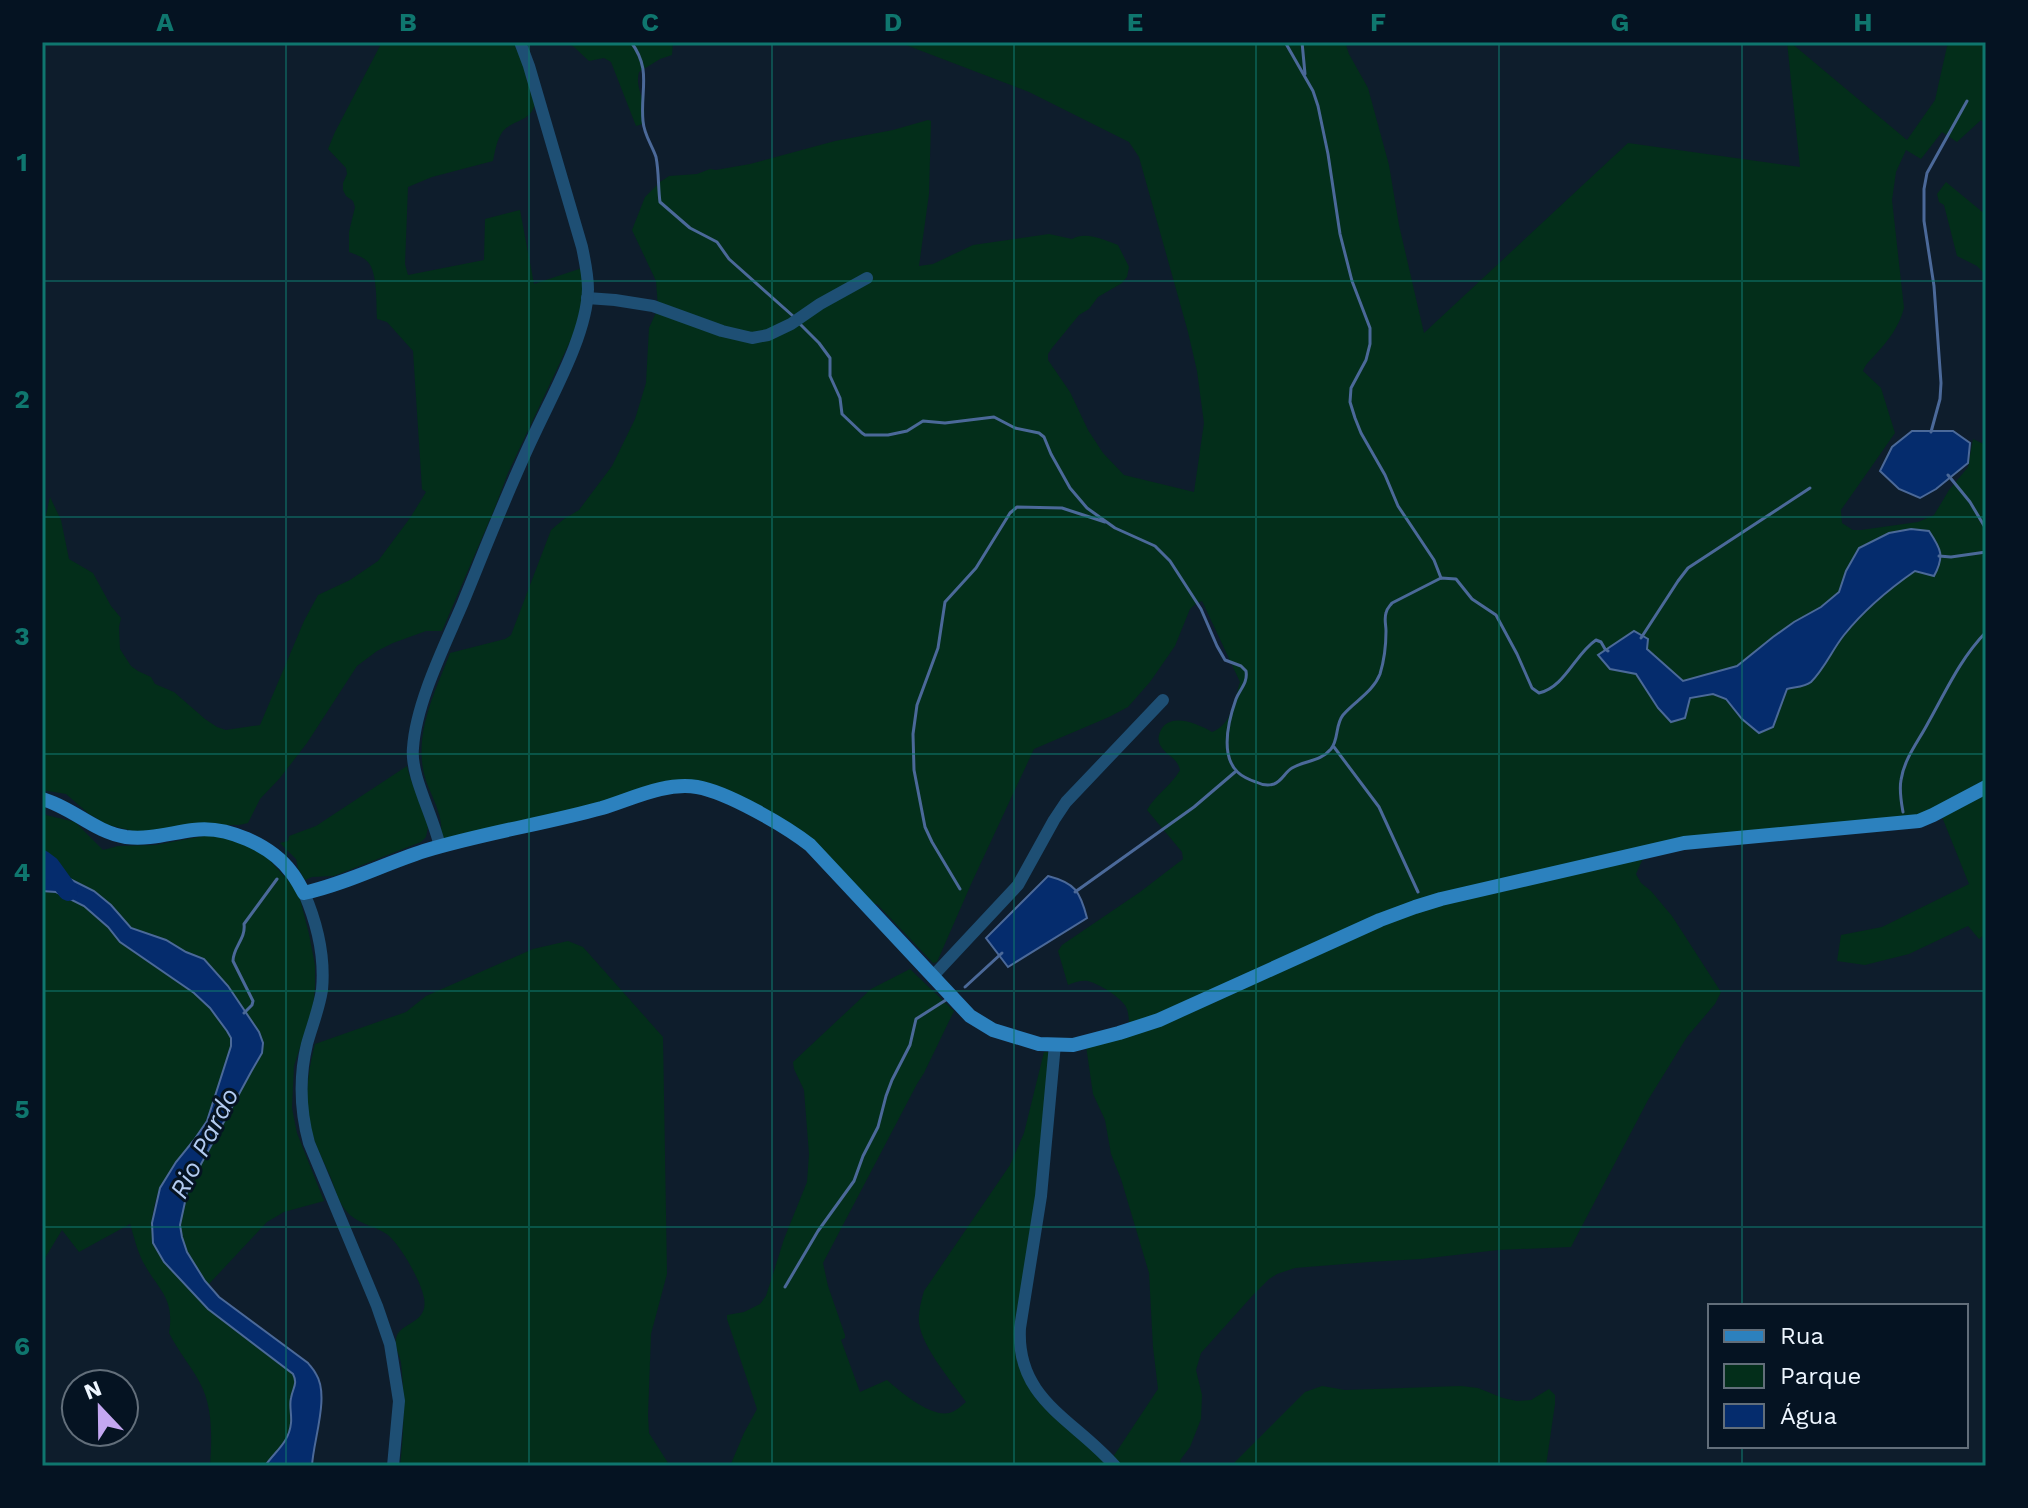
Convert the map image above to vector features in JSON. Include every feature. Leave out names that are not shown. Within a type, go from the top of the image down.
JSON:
[{"type":"main road","points":[[42,799],[107,832],[125,837],[160,837],[202,829],[244,838],[283,864],[304,893],[440,847],[602,808],[663,789],[687,787],[707,790],[743,805],[795,833],[810,845],[970,1016],[993,1030],[1024,1040],[1039,1044],[1073,1045],[1159,1020],[1380,920],[1441,899],[1684,843],[1919,821],[1986,787]]},
{"type":"street","points":[[440,847],[434,821],[413,765],[417,724],[449,636],[571,352],[587,298],[588,276],[582,247],[520,42]]},
{"type":"street","points":[[587,298],[653,306],[745,337],[759,337],[791,324],[867,278]]},
{"type":"street","points":[[933,976],[1018,885],[1066,802],[1163,700]]},
{"type":"street","points":[[304,893],[320,948],[323,973],[317,1013],[303,1065],[303,1118],[309,1143],[390,1344],[399,1401],[393,1466]]},
{"type":"street","points":[[1055,1044],[1041,1196],[1020,1328],[1020,1349],[1029,1379],[1040,1396],[1115,1466]]},
{"type":"green space","points":[[382,42],[518,42],[533,84],[534,108],[525,118],[503,131],[493,161],[432,177],[408,187],[405,264],[408,275],[484,260],[485,219],[520,210],[534,284],[585,267],[580,312],[573,335],[508,473],[442,631],[426,631],[393,643],[357,666],[307,743],[260,799],[248,823],[146,834],[108,825],[89,814],[66,794],[42,790],[42,523],[50,497],[61,520],[69,559],[93,573],[121,618],[120,649],[131,666],[151,677],[155,684],[174,692],[205,719],[226,730],[260,725],[318,595],[350,580],[378,561],[426,492],[422,489],[413,351],[387,322],[377,319],[371,266],[363,258],[349,252],[349,232],[355,207],[343,190],[346,168],[328,149]]},
{"type":"green space","points":[[566,42],[673,42],[672,55],[639,72],[643,124],[636,126],[611,62],[604,58],[589,61]]},
{"type":"green space","points":[[898,42],[1345,42],[1368,88],[1389,165],[1399,225],[1424,333],[1628,143],[1800,167],[1787,42],[1907,140],[1935,100],[1948,42],[1986,42],[1986,124],[1981,120],[1957,142],[1942,132],[1921,159],[1906,150],[1896,172],[1892,200],[1904,308],[1892,333],[1863,371],[1881,388],[1895,433],[1841,510],[1842,523],[1853,530],[1918,522],[1934,515],[1968,467],[1973,439],[1986,445],[1986,934],[1979,939],[1968,926],[1909,954],[1865,965],[1837,961],[1841,935],[1882,927],[1969,884],[1938,807],[1919,818],[1645,854],[1636,874],[1672,916],[1721,992],[1715,1004],[1687,1037],[1648,1100],[1571,1247],[1498,1250],[1295,1268],[1277,1274],[1254,1294],[1201,1353],[1196,1370],[1202,1395],[1201,1419],[1179,1466],[730,1466],[757,1409],[727,1315],[744,1312],[760,1304],[766,1296],[807,1182],[809,1154],[804,1090],[793,1062],[871,989],[910,969],[954,1011],[823,1263],[845,1335],[841,1340],[860,1392],[887,1380],[933,1411],[949,1413],[966,1402],[938,1364],[921,1332],[921,1303],[924,1291],[1010,1165],[1024,1133],[1044,1052],[1049,1052],[1043,1159],[1016,1328],[1032,1387],[1111,1460],[1158,1389],[1149,1273],[1111,1154],[1105,1120],[1093,1094],[1085,1039],[1129,1027],[1129,1017],[1123,1003],[1104,988],[1085,981],[1068,985],[1058,951],[1062,945],[1183,859],[1182,852],[1147,810],[1180,770],[1160,745],[1159,734],[1164,726],[1177,721],[1192,723],[1212,732],[1219,729],[1231,711],[1240,682],[1202,601],[1190,609],[1175,646],[1128,707],[1034,749],[937,962],[933,963],[877,904],[862,904],[792,834],[697,789],[660,792],[440,841],[439,813],[423,769],[425,724],[450,653],[511,635],[551,530],[579,510],[612,466],[635,419],[646,383],[649,328],[658,308],[656,281],[632,230],[645,197],[669,176],[750,164],[835,141],[931,121],[929,194],[919,266],[933,264],[973,245],[1049,234],[1072,239],[1089,236],[1118,245],[1129,267],[1127,277],[1079,315],[1052,348],[1048,360],[1070,392],[1103,453],[1124,475],[1194,492],[1204,423],[1197,371],[1139,157],[1129,142],[1029,92]]},
{"type":"green space","points":[[1946,182],[1986,215],[1986,275],[1977,266],[1957,256],[1944,205],[1939,202],[1937,194]]},
{"type":"green space","points":[[407,766],[428,827],[426,837],[421,842],[334,876],[305,880],[296,859],[280,843],[288,841],[289,836],[316,826]]},
{"type":"green space","points":[[42,814],[75,822],[103,850],[118,846],[155,845],[215,834],[261,851],[298,891],[315,965],[315,987],[313,1007],[294,1066],[292,1108],[297,1133],[324,1201],[284,1212],[267,1222],[208,1285],[187,1252],[180,1225],[182,1213],[188,1188],[258,1062],[263,1043],[204,959],[166,940],[130,928],[111,905],[94,891],[42,865]]},
{"type":"green space","points":[[47,890],[84,906],[120,942],[194,993],[210,1008],[231,1038],[207,1121],[160,1188],[153,1215],[152,1236],[153,1243],[231,1327],[293,1374],[295,1383],[290,1400],[292,1417],[289,1432],[265,1466],[210,1466],[211,1423],[204,1392],[169,1333],[170,1311],[167,1302],[143,1262],[130,1224],[79,1252],[62,1230],[42,1263],[42,891]]},
{"type":"green space","points":[[568,941],[583,947],[663,1037],[667,1274],[651,1334],[648,1415],[649,1433],[670,1466],[400,1466],[403,1389],[396,1339],[402,1329],[422,1313],[424,1298],[415,1273],[393,1240],[354,1218],[338,1198],[308,1117],[310,1065],[315,1044],[406,1012],[426,996],[533,949]]},
{"type":"green space","points":[[1322,1386],[1345,1390],[1461,1386],[1478,1388],[1517,1401],[1531,1400],[1549,1389],[1555,1395],[1555,1404],[1546,1466],[1231,1466],[1305,1392]]},
{"type":"water","points":[[1912,431],[1953,431],[1970,443],[1968,463],[1920,498],[1899,489],[1880,471],[1892,447]]},
{"type":"water","points":[[1911,529],[1929,531],[1936,543],[1940,563],[1934,576],[1915,571],[1877,600],[1844,635],[1811,682],[1787,689],[1773,727],[1759,733],[1742,719],[1726,699],[1713,694],[1690,698],[1685,718],[1671,722],[1636,674],[1610,669],[1598,655],[1634,631],[1648,639],[1647,649],[1683,681],[1737,666],[1839,592],[1859,548],[1889,533]]},
{"type":"water","points":[[42,865],[94,891],[131,928],[166,940],[204,959],[228,986],[259,1032],[263,1043],[262,1053],[188,1188],[180,1225],[187,1252],[219,1297],[308,1363],[315,1373],[320,1383],[321,1406],[312,1466],[265,1466],[290,1430],[290,1401],[295,1383],[293,1374],[208,1309],[164,1262],[153,1243],[152,1223],[160,1188],[207,1121],[231,1038],[210,1008],[194,993],[120,942],[84,906],[56,892],[42,891]]},
{"type":"water","points":[[1048,876],[1075,890],[1087,918],[1008,967],[986,938]]},
{"type":"waterway","points":[[631,42],[643,71],[643,121],[656,157],[660,202],[690,228],[717,242],[729,259],[793,316]]},
{"type":"waterway","points":[[1285,42],[1313,91],[1318,106],[1340,234],[1352,281],[1370,328],[1366,360],[1351,388],[1350,402],[1361,433],[1385,475],[1398,506],[1434,560],[1441,578]]},
{"type":"waterway","points":[[1302,42],[1305,74]]},
{"type":"waterway","points":[[1931,432],[1941,383],[1934,286],[1924,221],[1924,189],[1927,173],[1967,101]]},
{"type":"waterway","points":[[798,322],[830,358],[830,376],[840,398],[842,414],[865,435],[907,431],[923,421],[945,423],[994,417],[1015,428],[1039,433],[1070,488],[1087,508],[1115,528],[1155,546],[1170,561],[1201,609],[1225,660],[1246,671],[1245,682],[1230,719],[1227,746],[1234,768],[1251,780],[1265,785],[1274,784],[1292,768],[1331,749],[1343,715],[1368,691],[1380,674],[1388,609],[1392,603],[1441,578],[1456,579],[1472,599],[1496,615],[1532,688],[1539,693],[1556,684],[1596,640],[1608,651]]},
{"type":"waterway","points":[[1948,475],[1970,502],[1986,529]]},
{"type":"waterway","points":[[1641,638],[1688,568],[1810,488]]},
{"type":"waterway","points":[[960,889],[925,827],[914,770],[913,734],[917,705],[938,648],[945,602],[976,568],[1010,513],[1017,507],[1062,508],[1105,522]]},
{"type":"waterway","points":[[1939,556],[1986,552]]},
{"type":"waterway","points":[[1903,812],[1900,784],[1908,758],[1961,664],[1986,632]]},
{"type":"waterway","points":[[1334,747],[1379,807],[1418,892]]},
{"type":"waterway","points":[[1075,892],[1194,807],[1235,772]]},
{"type":"waterway","name":"Rio Pardo","points":[[42,860],[68,891]]},
{"type":"waterway","points":[[244,1013],[253,1001],[233,961],[234,956],[244,924],[277,879]]},
{"type":"waterway","points":[[965,987],[1002,953]]},
{"type":"waterway","points":[[785,1287],[818,1231],[854,1181],[878,1127],[892,1080],[910,1045],[916,1019],[949,998]]}]
